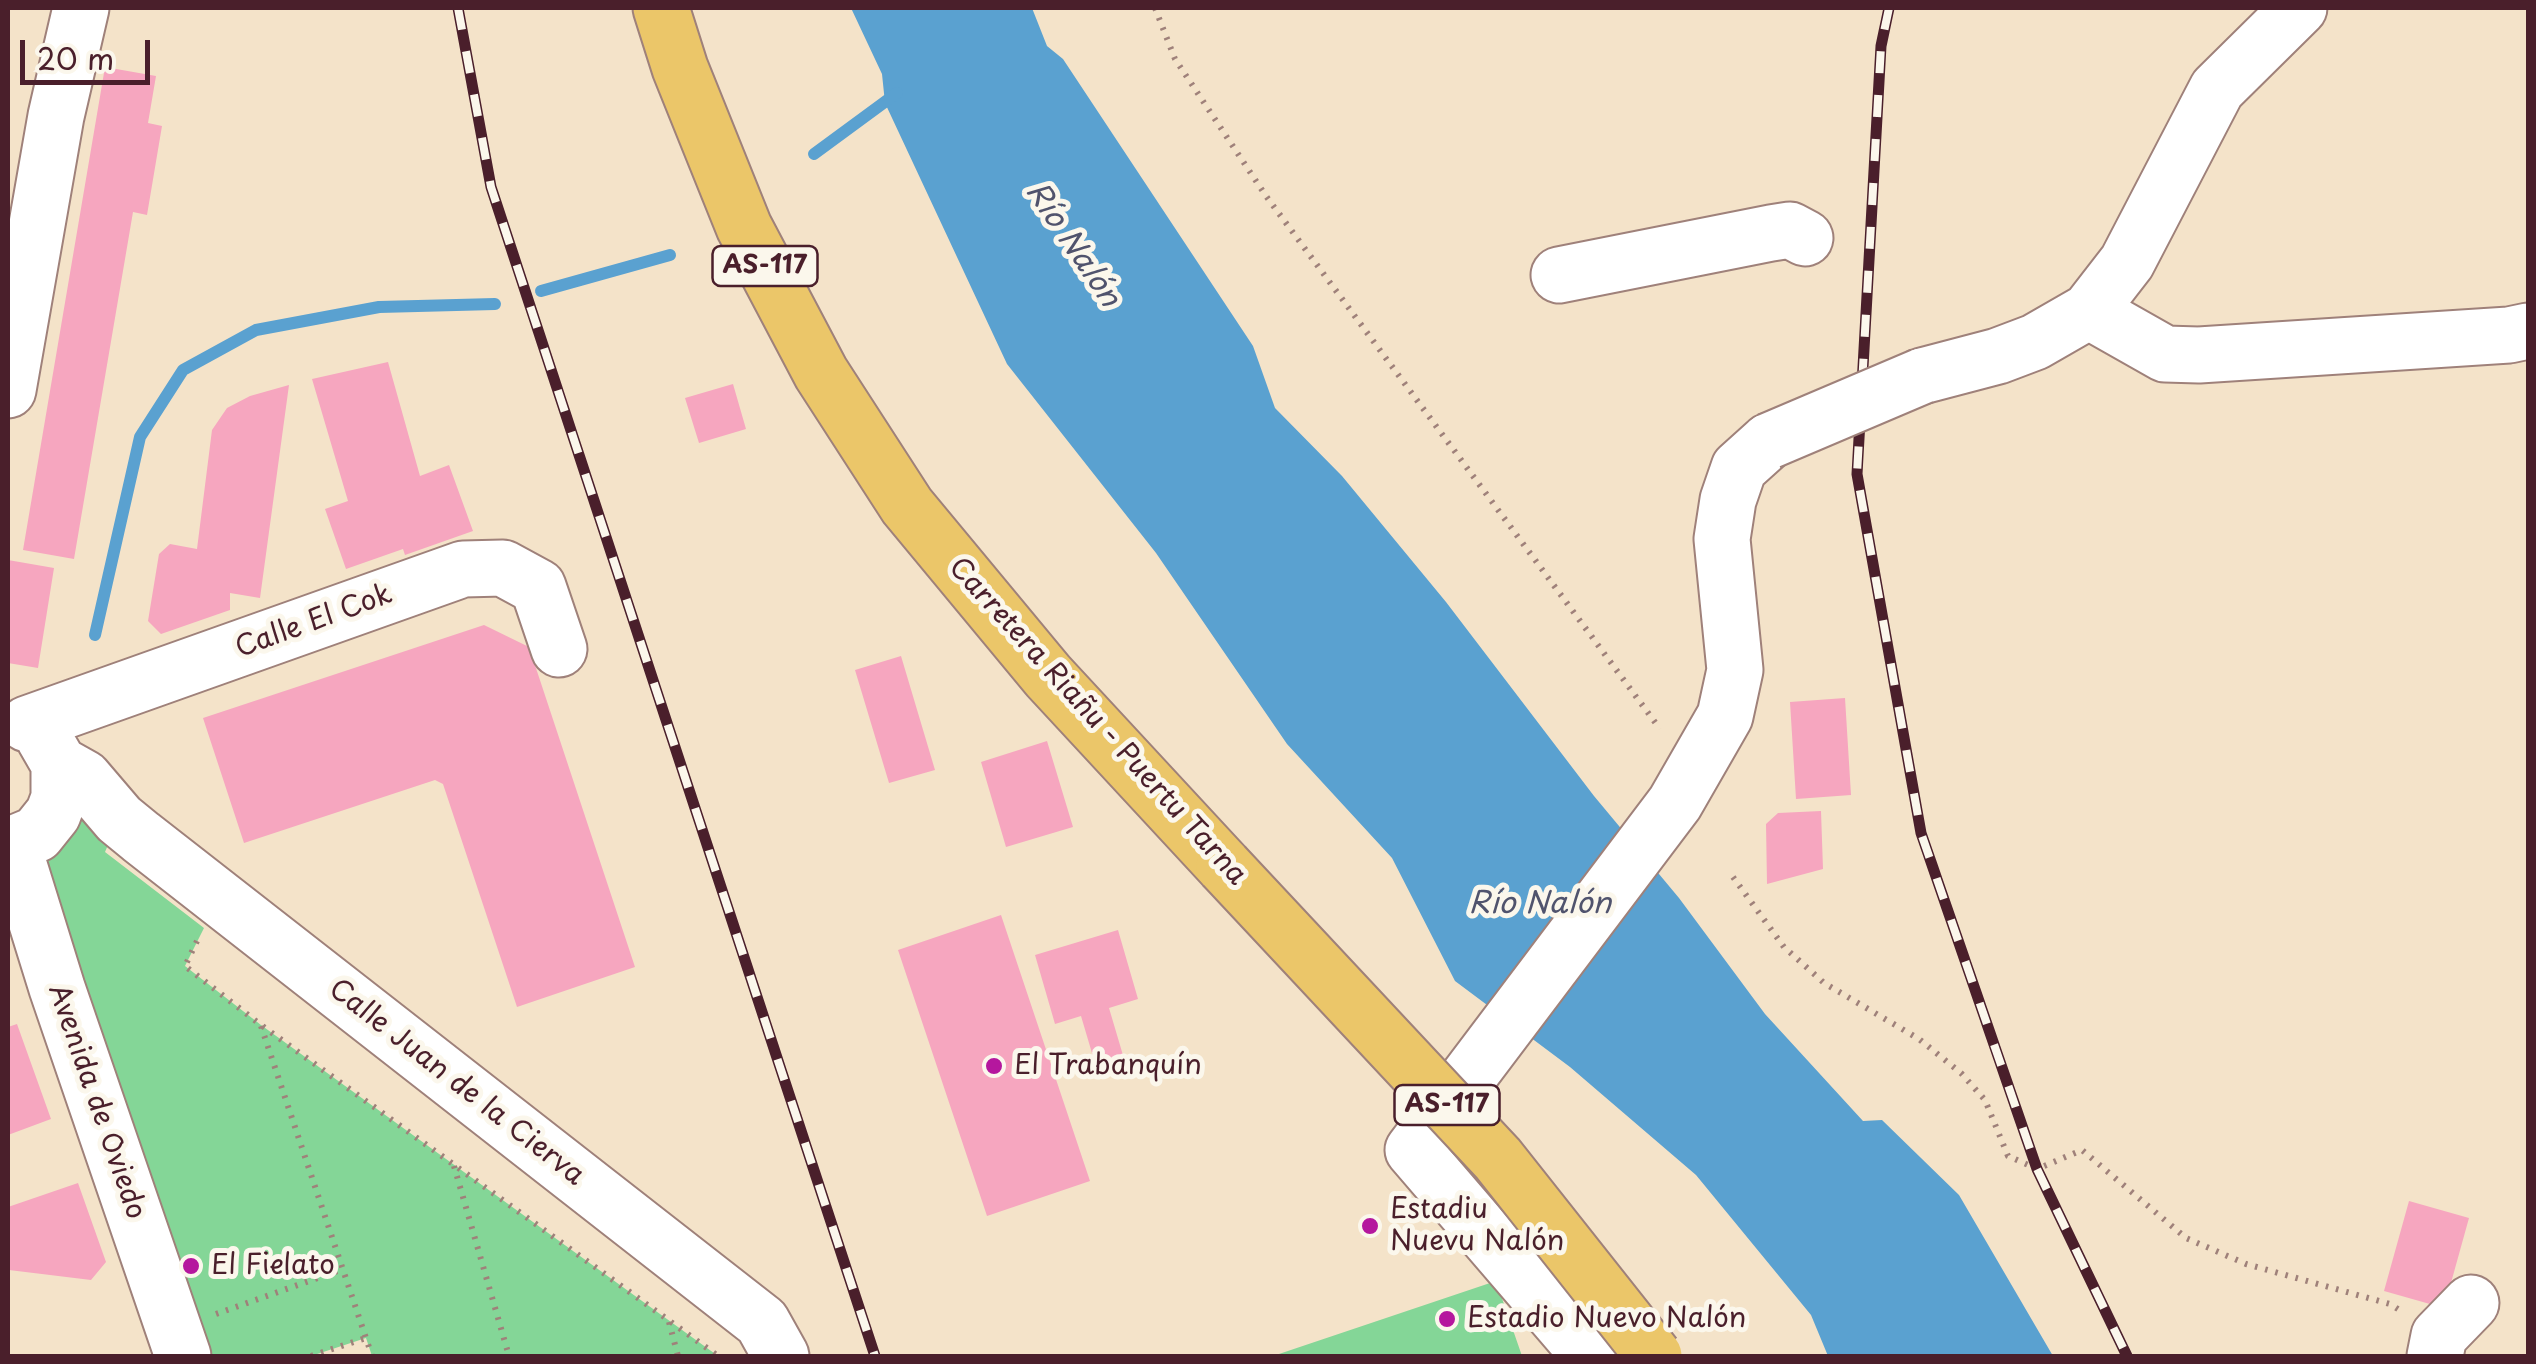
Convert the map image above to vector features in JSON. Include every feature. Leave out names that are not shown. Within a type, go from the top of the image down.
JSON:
[{"type":"main road","name":"Carretera Riañu - Puertu Tarna","points":[[661,8],[680,68],[744,227],[821,373],[907,506],[1048,676],[1498,1159],[1654,1356]]},
{"type":"street","points":[[8,390],[56,116],[81,8]]},
{"type":"street","points":[[1590,1356],[1412,1150],[1682,790],[1725,716],[1735,670],[1722,539],[1728,500],[1739,468],[1768,441],[1922,376],[2035,342],[2089,311],[2127,262],[2217,89],[2301,13]]},
{"type":"street","points":[[1559,275],[1790,230],[1805,238]]},
{"type":"street","points":[[2089,311],[2165,354],[2199,355],[2528,331]]},
{"type":"street","name":"Calle El Cok","points":[[28,785],[463,569],[504,568],[538,587],[559,649]]},
{"type":"street","name":"Calle Juan de la Cierva","points":[[28,785],[119,819],[762,1322],[781,1356]]},
{"type":"street","name":"Avenida de Oviedo","points":[[28,785],[63,1006],[178,1343]]},
{"type":"path","points":[[1155,8],[1174,59],[1266,196],[1651,714],[1682,790]]},
{"type":"path","points":[[1733,876],[1784,947],[1824,983],[1919,1039],[1961,1072],[1985,1100],[2008,1156],[2038,1169],[2082,1150],[2186,1238],[2246,1264],[2390,1304],[2448,1332]]},
{"type":"path","points":[[372,1356],[260,1025],[718,1356]]},
{"type":"path","points":[[454,1165],[509,1356]]},
{"type":"path","points":[[178,1343],[343,1269]]},
{"type":"path","points":[[669,1321],[678,1356]]},
{"type":"path","points":[[311,1356],[366,1338]]},
{"type":"green space","points":[[53,814],[119,819],[105,852],[204,928],[185,966],[718,1356],[372,1356],[366,1338],[311,1356],[183,1356],[29,839]]},
{"type":"green space","name":"Estadio Nuevo Nalón","points":[[1496,1281],[1522,1356],[1273,1356]]},
{"type":"water","name":"Río Nalón","points":[[851,8],[1032,8],[1047,46],[1063,59],[1253,346],[1275,408],[1342,476],[1446,602],[1594,796],[1679,898],[1765,1014],[1863,1121],[1882,1120],[1959,1195],[2053,1356],[1828,1356],[1811,1315],[1696,1175],[1570,1067],[1455,981],[1392,858],[1287,744],[1156,553],[1007,364],[885,103],[882,74]]},
{"type":"building","points":[[105,67],[156,76],[148,123],[162,126],[147,215],[133,212],[74,559],[23,550]]},
{"type":"building","points":[[388,362],[420,476],[449,465],[473,531],[405,555],[403,549],[346,569],[325,509],[348,501],[312,379]]},
{"type":"building","points":[[733,384],[746,429],[699,443],[685,398]]},
{"type":"building","points":[[289,385],[260,598],[230,593],[230,610],[161,634],[148,621],[159,554],[170,544],[197,549],[212,430],[227,408],[250,396]]},
{"type":"building","points":[[8,560],[54,568],[38,668],[8,663]]},
{"type":"building","points":[[484,625],[529,647],[635,967],[517,1007],[443,784],[435,780],[244,843],[203,718]]},
{"type":"building","points":[[901,656],[935,770],[889,783],[855,670]]},
{"type":"building","points":[[1845,698],[1851,795],[1796,799],[1790,702]]},
{"type":"building","points":[[1047,741],[1073,827],[1006,847],[981,762]]},
{"type":"building","points":[[1821,811],[1823,869],[1767,884],[1766,824],[1778,813]]},
{"type":"building","name":"El Trabanquín","points":[[1001,915],[1090,1181],[987,1216],[898,950]]},
{"type":"building","points":[[1118,930],[1138,999],[1109,1008],[1125,1062],[1097,1070],[1081,1016],[1055,1024],[1035,955]]},
{"type":"building","points":[[17,1024],[51,1119],[8,1135],[8,1027]]},
{"type":"building","points":[[78,1183],[106,1262],[91,1280],[9,1270],[8,1207]]},
{"type":"building","points":[[2409,1201],[2469,1218],[2444,1308],[2384,1291]]},
{"type":"waterway","points":[[814,154],[897,93]]},
{"type":"waterway","points":[[541,291],[670,255]]},
{"type":"waterway","points":[[95,635],[140,437],[183,370],[256,330],[379,307],[495,304]]},
{"type":"railway","points":[[458,8],[491,187],[875,1356]]},
{"type":"railway","points":[[1889,8],[1881,46],[1857,474],[1921,833],[2037,1169],[2127,1356]]},
{"type":"place","name":"El Trabanquín","points":[[994,1066]]},
{"type":"place","name":"Estadiu Nuevu Nalón","points":[[1370,1226]]},
{"type":"place","name":"El Fielato","points":[[191,1266]]},
{"type":"place","name":"Estadio Nuevo Nalón","points":[[1447,1319]]}]
